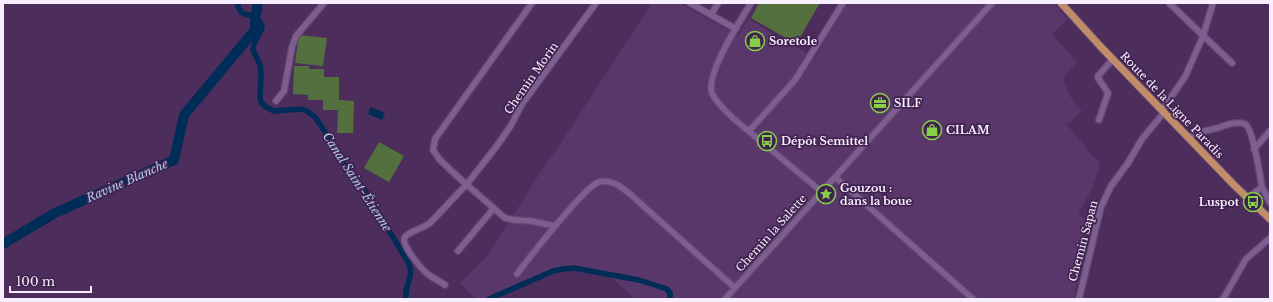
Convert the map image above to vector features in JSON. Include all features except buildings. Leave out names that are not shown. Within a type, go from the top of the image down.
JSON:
[{"type":"main road","name":"Route de la Ligne Paradis","points":[[1061,3],[1188,137],[1270,219]]},
{"type":"street","points":[[276,101],[284,91],[292,47],[296,36],[324,3]]},
{"type":"street","points":[[532,3],[436,138],[433,150],[458,177],[505,218],[555,226]]},
{"type":"street","name":"Chemin Morin","points":[[445,285],[429,275],[420,267],[406,247],[404,240],[406,235],[419,230],[430,223],[467,184],[496,147],[510,127],[522,104],[596,3]]},
{"type":"street","points":[[690,3],[736,29]]},
{"type":"street","points":[[711,15],[718,3]]},
{"type":"street","points":[[751,3],[717,63],[711,78],[712,92],[722,108],[822,192]]},
{"type":"street","points":[[749,131],[795,80],[843,3]]},
{"type":"street","name":"Chemin la Salette","points":[[725,299],[992,3]]},
{"type":"street","points":[[1169,3],[1232,62]]},
{"type":"street","name":"Chemin Sapan","points":[[1079,299],[1101,207],[1105,197],[1138,146],[1162,115],[1164,107],[1185,77],[1203,36],[1213,3]]},
{"type":"street","points":[[1099,120],[1108,94],[1098,76],[1113,59]]},
{"type":"street","points":[[1188,137],[1230,124],[1245,124],[1248,127],[1252,137],[1262,186],[1270,203]]},
{"type":"street","points":[[1254,148],[1270,131]]},
{"type":"street","points":[[835,177],[973,299]]},
{"type":"street","points":[[517,274],[555,226],[588,189],[596,183],[606,181],[617,184],[736,288]]},
{"type":"street","points":[[1248,198],[1262,186]]},
{"type":"street","points":[[458,252],[494,208]]},
{"type":"street","points":[[1223,299],[1246,258],[1270,238]]},
{"type":"shaded area","points":[[652,3],[679,3],[738,36],[748,19],[815,58],[846,3],[1053,3],[1068,19],[1052,34],[1077,62],[1063,79],[1073,102],[1082,111],[1067,125],[1100,164],[1093,187],[1078,214],[1085,219],[1074,299],[635,299],[612,278],[572,266],[564,266],[550,270],[487,299],[476,299],[460,283],[488,255],[547,162]]},
{"type":"green space","points":[[759,3],[820,3],[796,44],[751,18]]},
{"type":"green space","points":[[299,35],[327,38],[323,66],[295,63]]},
{"type":"green space","points":[[294,66],[309,66],[309,69],[324,69],[324,77],[339,77],[339,100],[354,101],[353,133],[337,133],[338,110],[323,110],[323,100],[308,100],[308,95],[293,94]]},
{"type":"green space","points":[[379,142],[404,156],[389,182],[364,168]]},
{"type":"water","points":[[371,107],[385,113],[382,120],[368,114]]},
{"type":"waterway","name":"Canal Saint-Étienne","points":[[237,3],[240,10],[244,14],[256,16],[262,25],[253,50],[260,65],[261,102],[266,107],[274,111],[301,109],[307,111],[315,117],[328,136],[339,158],[366,192],[409,264],[410,278],[406,290],[406,299]]},
{"type":"waterway","name":"Ravine Blanche","points":[[3,244],[55,213],[174,160],[184,115],[255,30],[255,19],[258,3]]},
{"type":"waterway","name":"Canal Saint-Étienne","points":[[489,299],[553,271],[574,268],[639,280],[667,289],[670,293],[670,299]]},
{"type":"place","name":"Soretole","points":[[755,41]]},
{"type":"place","name":"SILF","points":[[880,103]]},
{"type":"place","name":"CILAM","points":[[932,130]]},
{"type":"place","name":"Dépôt Semittel","points":[[767,141]]},
{"type":"place","name":"Gouzou : dans la boue","points":[[826,194]]},
{"type":"place","name":"Luspot","points":[[1253,202]]}]
